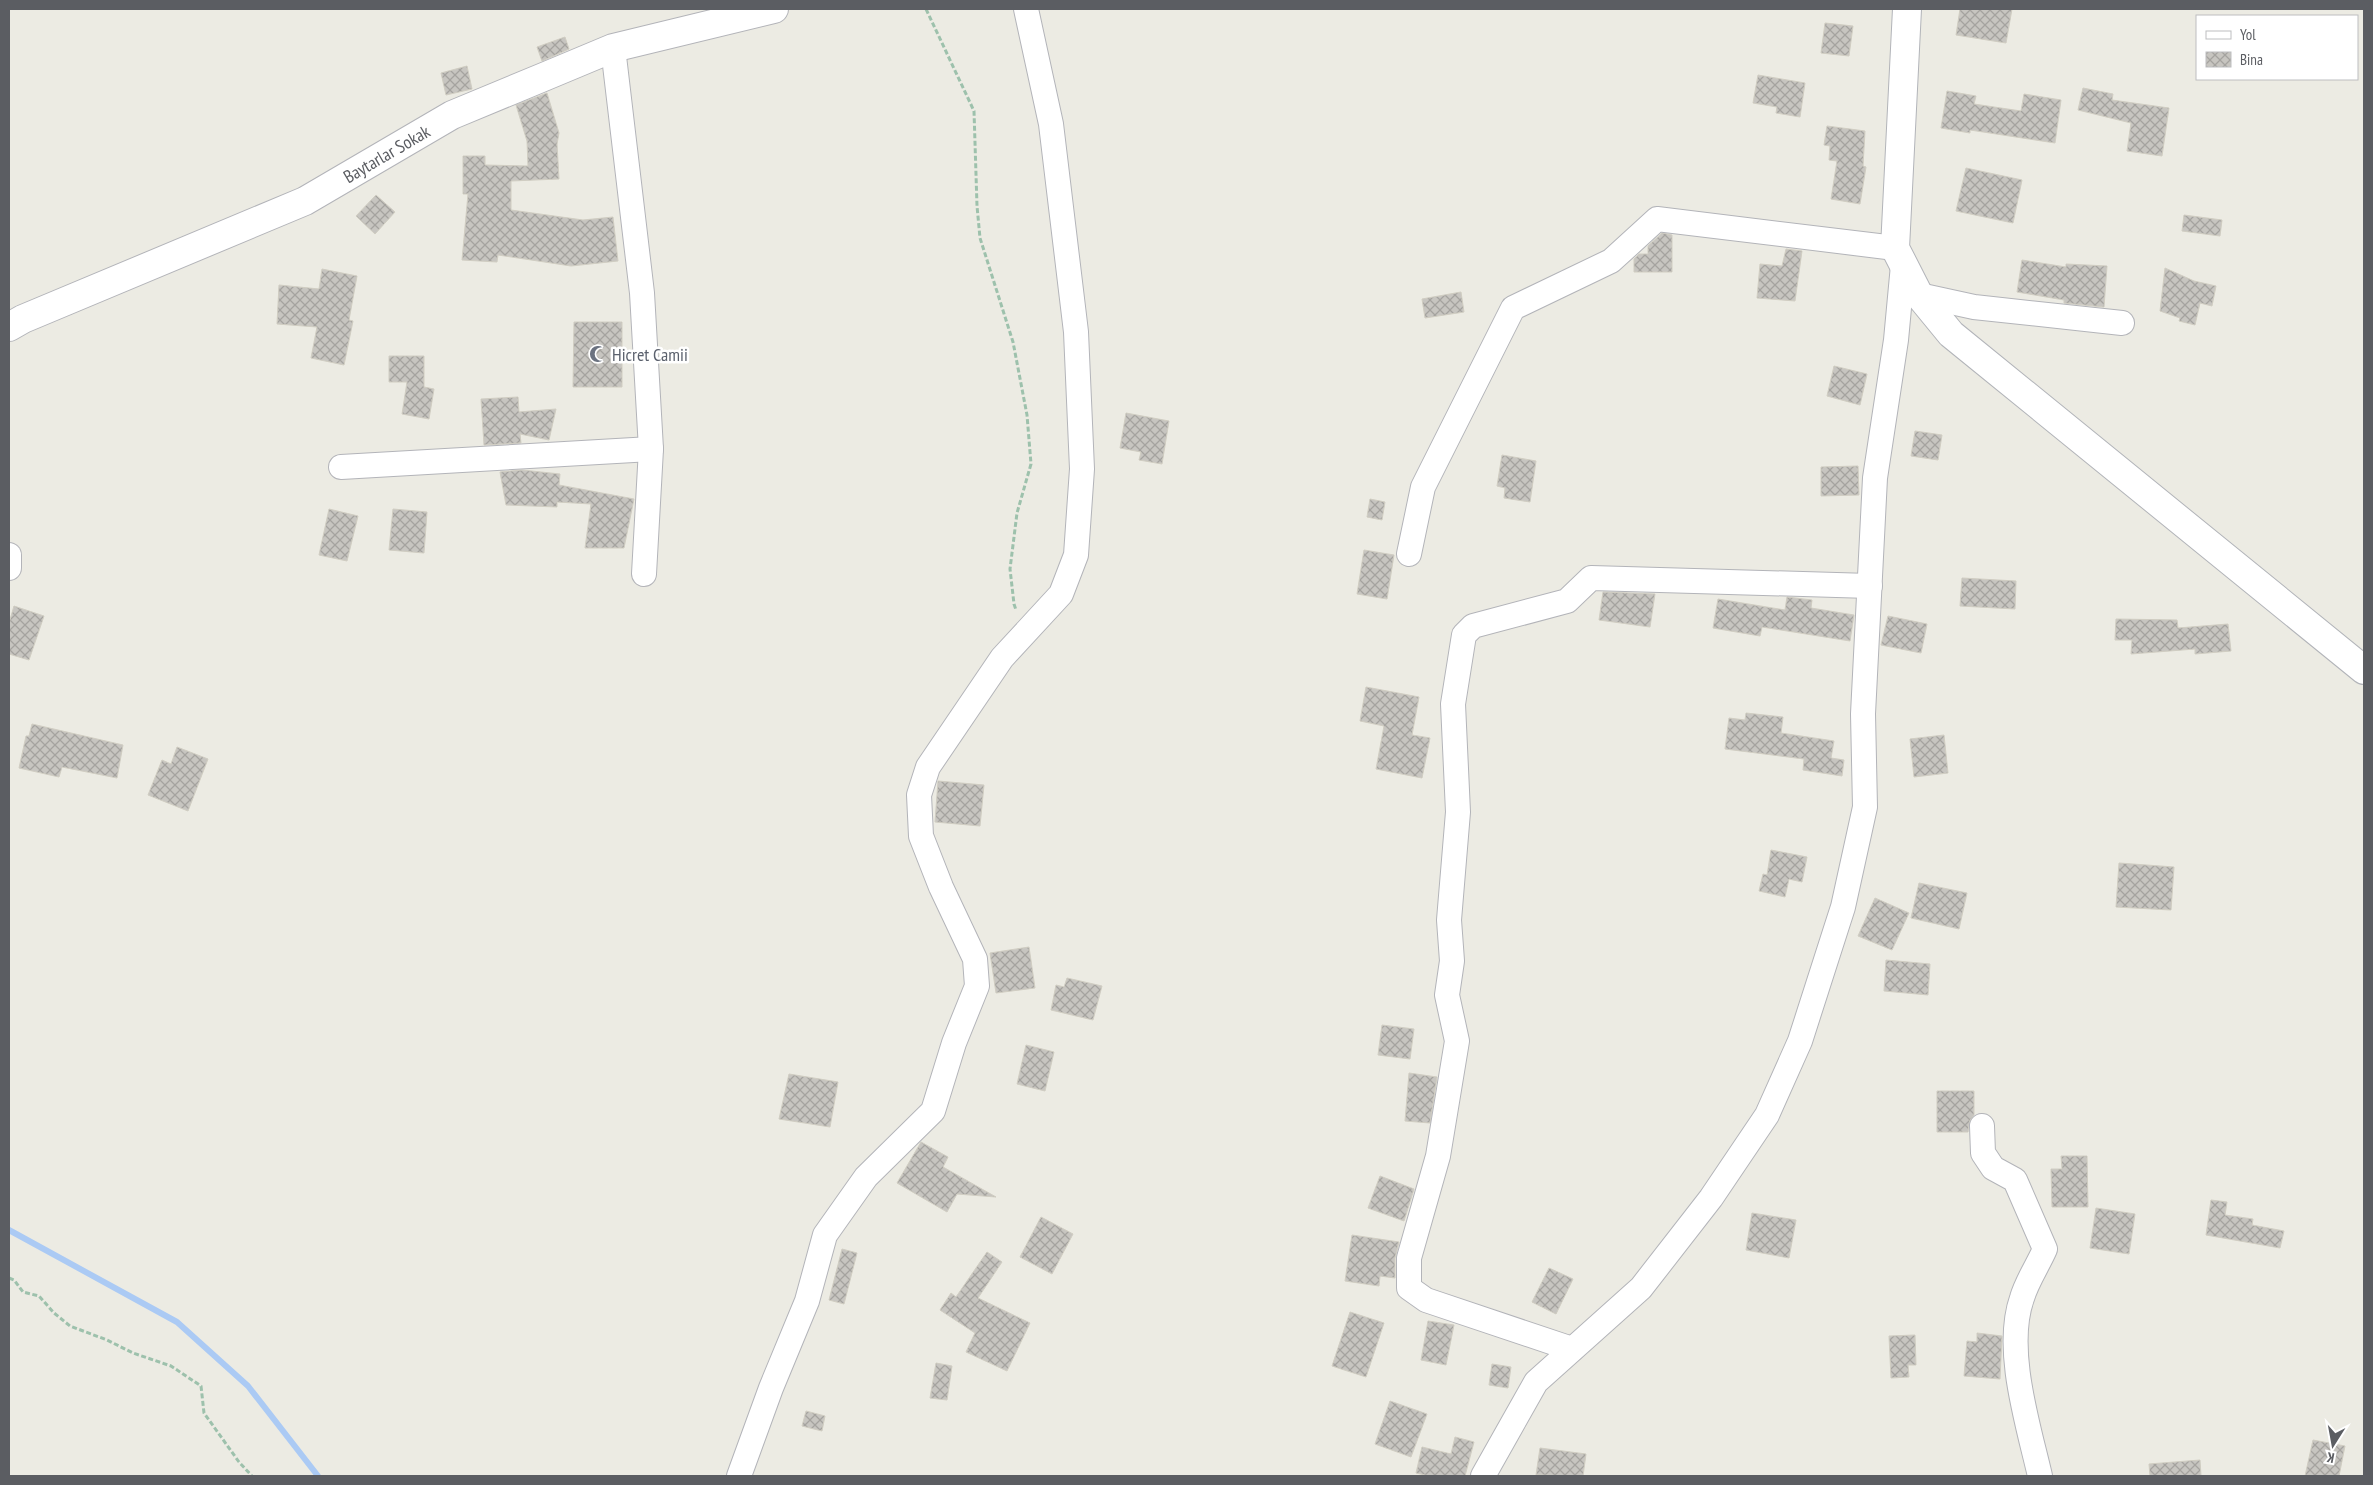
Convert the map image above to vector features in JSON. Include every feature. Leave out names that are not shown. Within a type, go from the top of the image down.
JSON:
[{"type":"main road","name":"Baytarlar Sokak","points":[[9,327],[23,319],[305,200],[452,115],[614,48],[774,9]]},
{"type":"main road","points":[[1906,9],[1899,257],[1919,295],[1951,334],[2364,670]]},
{"type":"street","points":[[739,1476],[771,1388],[807,1301],[825,1235],[866,1177],[933,1111],[954,1043],[977,986],[975,959],[941,887],[921,836],[919,795],[928,767],[1002,658],[1061,594],[1076,555],[1082,469],[1074,312],[1051,124],[1026,9]]},
{"type":"street","points":[[614,48],[642,293],[651,449],[644,574]]},
{"type":"street","points":[[1409,554],[1423,487],[1513,308],[1610,261],[1657,219],[1899,257],[1896,340],[1875,478],[1863,714],[1865,807],[1843,906],[1800,1041],[1767,1115],[1711,1198],[1641,1288],[1536,1382],[1483,1476]]},
{"type":"street","points":[[1919,295],[1974,306],[2122,323]]},
{"type":"street","points":[[341,467],[651,449]]},
{"type":"street","points":[[9,555],[9,568]]},
{"type":"street","points":[[1572,1349],[1426,1300],[1409,1288],[1409,1258],[1438,1156],[1457,1041],[1447,995],[1452,962],[1449,920],[1458,812],[1453,704],[1464,635],[1473,626],[1567,601],[1591,578],[1870,586]]},
{"type":"street","points":[[1982,1126],[1983,1153],[1993,1168],[2015,1180],[2045,1249],[2022,1298],[2014,1342],[2026,1416],[2040,1476]]},
{"type":"path","points":[[926,9],[974,111],[980,238],[1013,342],[1028,416],[1031,464],[1017,513],[1010,569],[1014,604],[1026,632]]},
{"type":"path","points":[[9,1278],[14,1280],[23,1292],[39,1296],[54,1313],[70,1326],[107,1340],[133,1353],[171,1366],[201,1386],[204,1412],[239,1462],[252,1476]]},
{"type":"building","points":[[1960,9],[2012,9],[2006,43],[1956,35]]},
{"type":"building","points":[[1825,23],[1853,26],[1849,56],[1821,53]]},
{"type":"building","points":[[565,37],[569,49],[542,61],[537,47]]},
{"type":"building","points":[[467,66],[472,89],[446,95],[441,73]]},
{"type":"building","points":[[1758,75],[1805,83],[1800,117],[1776,113],[1777,107],[1753,103]]},
{"type":"building","points":[[2083,88],[2113,94],[2112,100],[2169,108],[2162,156],[2127,151],[2131,123],[2078,110]]},
{"type":"building","points":[[1947,91],[1976,96],[1974,104],[2021,111],[2024,94],[2061,100],[2055,143],[1970,130],[1970,133],[1941,128]]},
{"type":"building","points":[[547,93],[559,133],[557,144],[559,179],[511,181],[511,210],[583,220],[613,217],[618,261],[571,266],[498,255],[497,262],[462,260],[468,194],[463,194],[463,156],[485,156],[485,165],[528,166],[527,141],[516,105]]},
{"type":"building","points":[[1827,126],[1865,131],[1863,166],[1866,167],[1860,204],[1831,199],[1837,161],[1829,160],[1830,146],[1824,145]]},
{"type":"building","points":[[1966,168],[2022,180],[2013,223],[1956,211]]},
{"type":"building","points":[[376,195],[395,212],[375,234],[356,216]]},
{"type":"building","points":[[2184,215],[2222,220],[2220,236],[2182,231]]},
{"type":"building","points":[[1662,233],[1672,235],[1672,272],[1634,272],[1634,259],[1639,254],[1648,254],[1648,246]]},
{"type":"building","points":[[1786,249],[1802,251],[1795,301],[1757,298],[1760,264],[1782,266]]},
{"type":"building","points":[[2022,260],[2066,267],[2066,264],[2107,266],[2104,307],[2064,303],[2064,300],[2017,292]]},
{"type":"building","points":[[2165,268],[2194,281],[2216,286],[2212,306],[2200,303],[2195,325],[2179,321],[2180,318],[2160,311]]},
{"type":"building","points":[[322,269],[357,276],[349,320],[353,321],[344,365],[311,358],[317,327],[277,324],[279,285],[319,289]]},
{"type":"building","points":[[1461,292],[1464,312],[1425,318],[1422,299]]},
{"type":"building","name":"Hicret Camii","points":[[574,322],[622,322],[622,387],[573,387]]},
{"type":"building","points":[[389,356],[424,356],[424,387],[434,389],[429,419],[402,414],[407,382],[389,382]]},
{"type":"building","points":[[1834,366],[1867,374],[1860,405],[1827,396]]},
{"type":"building","points":[[518,397],[519,412],[556,409],[549,440],[520,434],[521,443],[484,445],[481,399]]},
{"type":"building","points":[[1126,413],[1169,421],[1162,464],[1139,460],[1141,452],[1120,448]]},
{"type":"building","points":[[1915,431],[1942,435],[1938,460],[1911,456]]},
{"type":"building","points":[[1502,455],[1536,461],[1530,502],[1504,498],[1505,488],[1497,486]]},
{"type":"building","points":[[1858,466],[1859,495],[1821,496],[1821,467]]},
{"type":"building","points":[[522,470],[560,474],[559,485],[634,499],[624,548],[585,548],[591,504],[557,502],[557,507],[506,505],[500,472]]},
{"type":"building","points":[[1370,499],[1385,502],[1382,520],[1367,517]]},
{"type":"building","points":[[329,509],[358,516],[347,561],[319,555]]},
{"type":"building","points":[[393,509],[427,512],[424,553],[389,550]]},
{"type":"building","points":[[1364,550],[1394,555],[1387,599],[1357,594]]},
{"type":"building","points":[[1962,578],[2016,581],[2015,609],[1960,606]]},
{"type":"building","points":[[1603,592],[1655,594],[1650,627],[1599,620]]},
{"type":"building","points":[[1787,597],[1812,600],[1811,608],[1854,615],[1850,641],[1762,627],[1760,636],[1713,628],[1718,599],[1785,610]]},
{"type":"building","points":[[14,606],[44,616],[29,660],[9,654],[9,623]]},
{"type":"building","points":[[1888,616],[1927,624],[1921,653],[1881,645]]},
{"type":"building","points":[[2116,619],[2177,620],[2178,628],[2228,624],[2231,651],[2195,654],[2195,649],[2131,654],[2132,640],[2115,640]]},
{"type":"building","points":[[1366,687],[1419,697],[1412,735],[1430,738],[1422,778],[1376,769],[1384,726],[1360,721]]},
{"type":"building","points":[[1746,713],[1783,717],[1781,733],[1834,741],[1831,758],[1844,760],[1842,776],[1803,770],[1804,759],[1725,749],[1729,718],[1745,720]]},
{"type":"building","points":[[32,724],[123,745],[117,778],[62,767],[59,777],[19,768],[26,736],[29,736]]},
{"type":"building","points":[[1944,735],[1948,773],[1914,777],[1910,739]]},
{"type":"building","points":[[177,747],[208,759],[188,811],[148,795],[162,760],[171,764]]},
{"type":"building","points":[[938,781],[984,785],[980,826],[935,822]]},
{"type":"building","points":[[1771,850],[1807,857],[1802,882],[1789,879],[1785,897],[1759,891],[1763,874],[1767,875]]},
{"type":"building","points":[[2119,863],[2174,867],[2171,910],[2116,907]]},
{"type":"building","points":[[1919,883],[1967,893],[1959,929],[1911,918]]},
{"type":"building","points":[[1875,898],[1909,913],[1892,950],[1858,936]]},
{"type":"building","points":[[1029,947],[1035,988],[996,993],[990,953]]},
{"type":"building","points":[[1886,960],[1930,964],[1928,995],[1884,991]]},
{"type":"building","points":[[1067,978],[1102,986],[1093,1020],[1051,1010],[1056,985],[1064,987]]},
{"type":"building","points":[[1382,1025],[1414,1029],[1410,1059],[1378,1055]]},
{"type":"building","points":[[1026,1045],[1054,1052],[1045,1091],[1017,1084]]},
{"type":"building","points":[[1409,1073],[1437,1077],[1430,1123],[1405,1121]]},
{"type":"building","points":[[789,1074],[838,1082],[830,1127],[779,1119]]},
{"type":"building","points":[[1937,1091],[1974,1091],[1974,1115],[1970,1120],[1968,1132],[1937,1132]]},
{"type":"building","points":[[921,1142],[948,1157],[943,1167],[996,1197],[957,1194],[947,1212],[897,1183]]},
{"type":"building","points":[[2061,1156],[2087,1156],[2088,1207],[2052,1207],[2051,1169],[2062,1169]]},
{"type":"building","points":[[1380,1176],[1414,1189],[1404,1221],[1368,1208]]},
{"type":"building","points":[[2211,1200],[2227,1202],[2225,1215],[2253,1219],[2252,1225],[2284,1231],[2280,1248],[2206,1235]]},
{"type":"building","points":[[2096,1208],[2135,1214],[2129,1254],[2090,1248]]},
{"type":"building","points":[[1752,1213],[1796,1220],[1789,1258],[1746,1250]]},
{"type":"building","points":[[1041,1217],[1073,1234],[1052,1274],[1020,1257]]},
{"type":"building","points":[[1352,1235],[1399,1242],[1395,1258],[1395,1278],[1380,1276],[1379,1286],[1345,1281]]},
{"type":"building","points":[[842,1249],[857,1253],[844,1304],[829,1300]]},
{"type":"building","points":[[987,1252],[1002,1262],[978,1298],[1030,1323],[1007,1371],[966,1352],[975,1333],[940,1310],[951,1293],[956,1297]]},
{"type":"building","points":[[1549,1268],[1573,1279],[1556,1314],[1532,1302]]},
{"type":"building","points":[[1350,1312],[1384,1323],[1366,1377],[1332,1366]]},
{"type":"building","points":[[1428,1321],[1454,1325],[1446,1365],[1421,1360]]},
{"type":"building","points":[[1977,1333],[2002,1336],[2000,1379],[1964,1376],[1967,1341],[1977,1342]]},
{"type":"building","points":[[1915,1335],[1916,1365],[1908,1365],[1909,1377],[1891,1378],[1889,1336]]},
{"type":"building","points":[[936,1363],[952,1366],[947,1400],[930,1398]]},
{"type":"building","points":[[1492,1364],[1511,1367],[1508,1388],[1489,1385]]},
{"type":"building","points":[[1390,1401],[1427,1414],[1411,1457],[1375,1444]]},
{"type":"building","points":[[806,1411],[825,1416],[822,1431],[802,1426]]},
{"type":"building","points":[[1455,1437],[1474,1442],[1465,1476],[1429,1476],[1416,1473],[1422,1447],[1451,1454]]},
{"type":"building","points":[[2313,1440],[2345,1446],[2339,1476],[2305,1476]]},
{"type":"building","points":[[1540,1448],[1586,1454],[1583,1476],[1536,1475]]},
{"type":"building","points":[[2200,1460],[2201,1476],[2150,1476],[2149,1464]]},
{"type":"waterway","points":[[9,1230],[177,1322],[248,1386],[318,1476]]},
{"type":"place","name":"Hicret Camii","points":[[598,354]]}]
